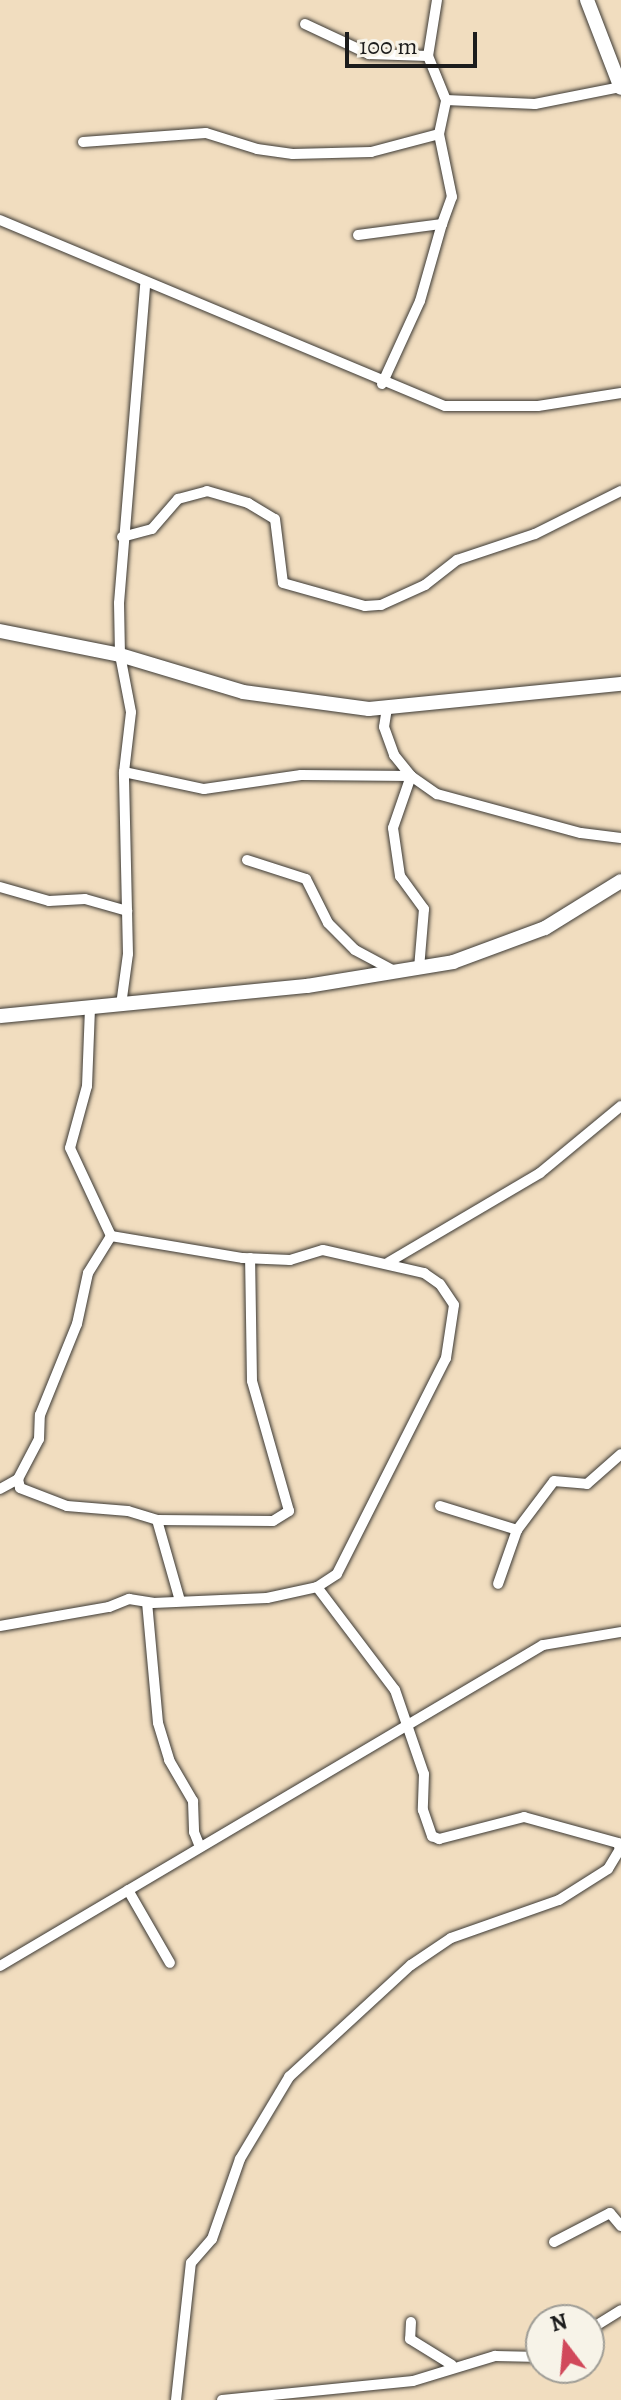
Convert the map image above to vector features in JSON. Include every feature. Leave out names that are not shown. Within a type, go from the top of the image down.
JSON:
[{"type":"street","points":[[382,384],[420,301],[452,189],[439,134],[446,100],[428,56],[437,0]]},
{"type":"street","points":[[446,100],[535,104],[620,80],[587,0]]},
{"type":"street","points":[[305,24],[369,54],[428,56]]},
{"type":"street","points":[[83,142],[206,133],[257,149],[293,154],[371,152],[439,134]]},
{"type":"street","points":[[0,220],[145,285],[382,384],[445,406],[538,406],[621,393]]},
{"type":"street","points":[[358,235],[442,224]]},
{"type":"street","points":[[121,1005],[127,911],[124,772],[131,712],[120,655],[122,537],[145,285]]},
{"type":"street","points":[[122,537],[152,529],[178,499],[207,491],[248,503],[275,519],[283,583],[365,606],[381,605],[425,585],[457,560],[535,534],[621,491]]},
{"type":"street","points":[[0,631],[120,655],[243,692],[387,708],[621,684]]},
{"type":"street","points":[[387,708],[386,740],[411,776],[437,794],[581,833],[621,838]]},
{"type":"street","points":[[124,772],[216,789],[301,775],[411,776]]},
{"type":"street","points":[[411,776],[393,828],[400,876],[424,909],[419,968]]},
{"type":"street","points":[[247,860],[306,879],[328,923],[355,950],[396,972]]},
{"type":"street","points":[[0,1016],[121,1005],[396,972],[453,962],[545,928],[621,881]]},
{"type":"street","points":[[0,887],[49,901],[85,899],[127,911]]},
{"type":"street","points":[[90,1008],[87,1086],[70,1148],[111,1236]]},
{"type":"street","points":[[389,1262],[540,1173],[621,1106]]},
{"type":"street","points":[[0,1626],[109,1607],[129,1599],[147,1602],[267,1598],[317,1587],[337,1574],[436,1386],[454,1326],[454,1305],[432,1276],[389,1262],[323,1250],[303,1259],[250,1258],[111,1236]]},
{"type":"street","points":[[0,1489],[18,1479],[39,1439],[40,1415],[77,1324],[88,1273],[111,1236]]},
{"type":"street","points":[[18,1479],[20,1488],[67,1506],[128,1511],[157,1520],[273,1521],[289,1511],[252,1381],[250,1258]]},
{"type":"street","points":[[498,1584],[517,1530],[554,1481],[587,1484],[621,1454]]},
{"type":"street","points":[[440,1506],[517,1530]]},
{"type":"street","points":[[157,1520],[180,1601]]},
{"type":"street","points":[[176,2400],[191,2263],[212,2239],[240,2159],[289,2077],[411,1965],[451,1938],[559,1900],[608,1869],[620,1848],[604,1839],[524,1817],[439,1839],[432,1836],[423,1810],[424,1774],[389,1679],[317,1587]]},
{"type":"street","points":[[147,1602],[158,1723],[169,1760],[193,1801],[194,1832],[200,1847]]},
{"type":"street","points":[[0,1966],[543,1645],[621,1632]]},
{"type":"street","points":[[608,1869],[621,1874]]},
{"type":"street","points":[[128,1890],[170,1963]]},
{"type":"street","points":[[554,2242],[610,2213],[621,2226]]},
{"type":"street","points":[[605,2324],[621,2310]]},
{"type":"street","points":[[411,2322],[410,2339],[452,2365]]},
{"type":"street","points":[[222,2400],[413,2381],[452,2365],[495,2356],[525,2357]]}]
